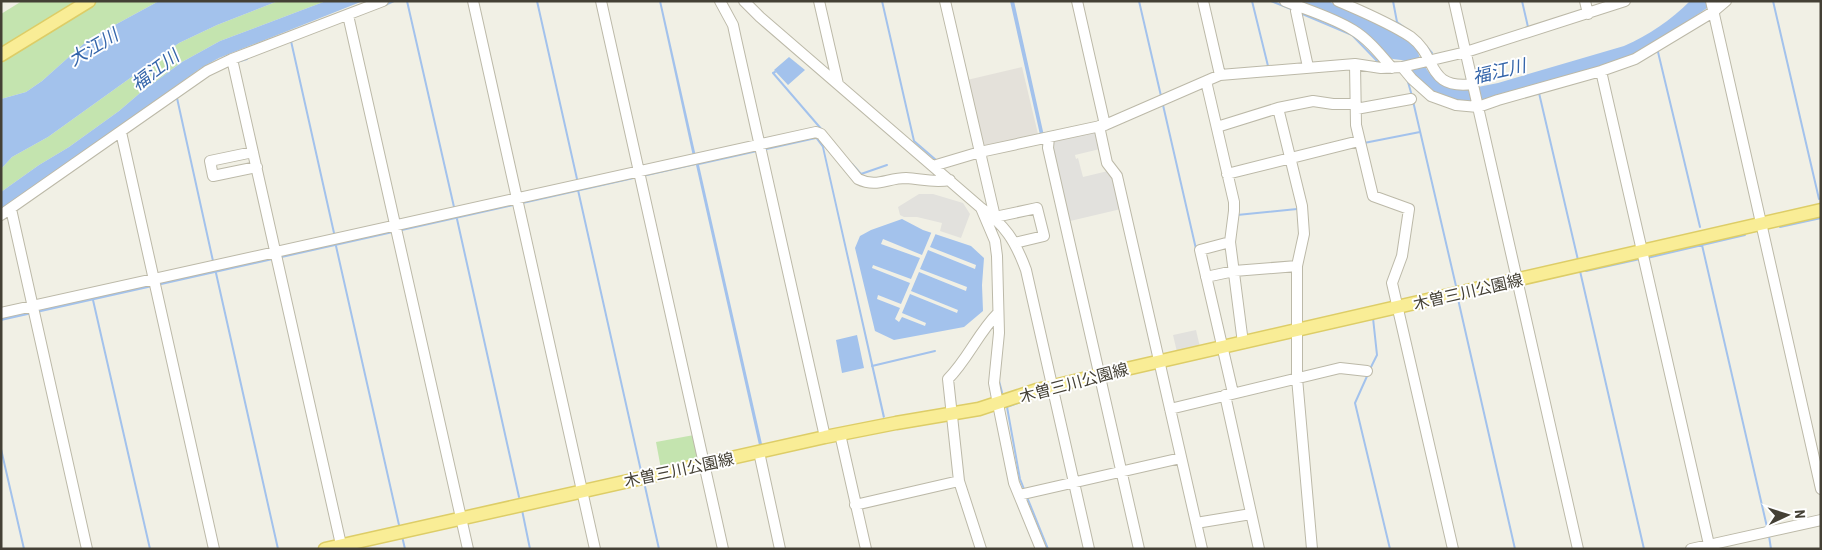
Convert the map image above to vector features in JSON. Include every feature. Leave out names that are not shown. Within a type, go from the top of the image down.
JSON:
[{"type":"main road","points":[[1,55],[89,1]]},
{"type":"main road","name":"木曽三川公園線","points":[[326,549],[840,434],[998,404],[1052,387],[1159,361],[1821,210]]},
{"type":"street","points":[[1,216],[190,82],[219,65],[383,1]]},
{"type":"street","points":[[473,1],[595,549]]},
{"type":"street","points":[[600,1],[722,549]]},
{"type":"street","points":[[720,1],[733,25],[825,438]]},
{"type":"street","points":[[744,1],[1003,225],[1015,243],[1026,270],[1089,549]]},
{"type":"street","points":[[820,1],[838,84]]},
{"type":"street","points":[[945,1],[995,218]]},
{"type":"street","points":[[1077,1],[1102,126],[1107,163],[1117,176],[1202,549]]},
{"type":"street","points":[[1202,1],[1220,75]]},
{"type":"street","points":[[1284,1],[1353,30],[1431,96],[1443,102],[1456,105],[1478,106],[1601,71],[1648,52],[1712,7],[1726,1]]},
{"type":"street","points":[[1338,1],[1396,28],[1414,39],[1434,72],[1448,83],[1473,85]]},
{"type":"street","points":[[1454,1],[1578,549]]},
{"type":"street","points":[[1585,1],[1588,14]]},
{"type":"street","points":[[933,166],[980,152],[1102,126],[1220,75],[1355,64],[1399,67],[1466,52],[1625,1]]},
{"type":"street","points":[[1298,6],[1296,11],[1308,67]]},
{"type":"street","points":[[1712,7],[1821,489]]},
{"type":"street","points":[[348,15],[468,549]]},
{"type":"street","points":[[232,59],[341,547]]},
{"type":"street","points":[[1355,64],[1359,140],[1374,196],[1409,209],[1402,256],[1392,283],[1453,549]]},
{"type":"street","points":[[1601,71],[1709,547]]},
{"type":"street","points":[[1206,81],[1234,211],[1230,242],[1243,343]]},
{"type":"street","points":[[1217,127],[1278,108],[1313,101],[1356,106],[1411,100]]},
{"type":"street","points":[[1278,108],[1302,206],[1304,234],[1297,266],[1297,378],[1312,549]]},
{"type":"street","points":[[121,132],[214,549]]},
{"type":"street","points":[[1,312],[33,309],[639,174],[695,158],[761,147],[816,132],[821,134],[858,179],[866,183],[876,184],[905,178],[937,182],[950,180]]},
{"type":"street","points":[[1045,138],[1100,375],[1119,472],[1139,549]]},
{"type":"street","points":[[1227,174],[1359,140]]},
{"type":"street","points":[[253,152],[210,161],[213,176],[256,167]]},
{"type":"street","points":[[980,206],[995,241],[997,256],[999,334],[994,383],[1014,483],[1041,549]]},
{"type":"street","points":[[995,218],[1037,208],[1044,236],[1015,243]]},
{"type":"street","points":[[11,209],[87,549]]},
{"type":"street","points":[[1230,242],[1200,250],[1222,347],[1229,394],[1259,549]]},
{"type":"street","points":[[1206,277],[1234,271],[1297,266]]},
{"type":"street","points":[[981,549],[958,482],[953,414],[948,379],[960,367],[988,323],[998,313]]},
{"type":"street","points":[[1170,408],[1340,368],[1367,371]]},
{"type":"street","points":[[840,434],[866,549]]},
{"type":"street","points":[[759,452],[780,549]]},
{"type":"street","points":[[1019,496],[1181,458]]},
{"type":"street","points":[[856,505],[958,482]]},
{"type":"street","points":[[1196,523],[1251,514]]},
{"type":"street","points":[[1691,549],[1709,547],[1821,520]]},
{"type":"shaded area","points":[[1022,67],[1038,134],[1035,138],[985,149],[981,146],[967,80]]},
{"type":"shaded area","points":[[1094,130],[1097,133],[1100,149],[1075,155],[1076,159],[1078,158],[1083,177],[1108,171],[1114,178],[1121,209],[1066,222],[1050,140]]},
{"type":"shaded area","points":[[919,194],[933,194],[963,203],[970,214],[961,238],[940,231],[942,223],[900,215],[898,207]]},
{"type":"shaded area","points":[[1196,330],[1200,347],[1177,352],[1173,335]]},
{"type":"green space","points":[[22,1],[82,1],[1,51],[1,14]]},
{"type":"green space","points":[[97,1],[159,1],[89,39],[42,81],[26,92],[1,99],[1,59]]},
{"type":"green space","points":[[278,1],[326,1],[220,41],[182,62],[69,147],[39,165],[1,192],[1,169],[12,157],[48,137],[179,43],[217,25]]},
{"type":"green space","points":[[694,435],[699,461],[661,469],[656,442]]},
{"type":"water","name":"大江川","points":[[159,1],[278,1],[217,25],[179,43],[48,137],[12,157],[1,169],[1,99],[26,92],[42,81],[89,39]]},
{"type":"water","points":[[326,1],[363,1],[219,58],[201,68],[20,198],[1,208],[1,192],[39,165],[69,147],[182,62],[220,41]]},
{"type":"water","points":[[659,1],[661,1],[697,161],[816,135],[823,143],[885,417],[883,418],[822,147],[816,139],[699,165],[762,444],[759,445],[696,165],[1,321],[1,317],[694,161]]},
{"type":"water","points":[[1010,1],[1014,1],[1095,365],[1092,366]]},
{"type":"water","points":[[1297,1],[1328,1],[1398,32],[1417,50],[1421,61],[1430,74],[1443,84],[1463,90],[1498,83],[1624,46],[1659,27],[1690,1],[1717,1],[1677,29],[1622,62],[1473,102],[1457,100],[1435,93],[1416,77],[1407,62],[1389,58],[1377,45]]},
{"type":"water","points":[[789,57],[805,70],[788,85],[774,70]]},
{"type":"water","points":[[902,219],[923,230],[971,246],[984,258],[983,311],[964,327],[894,340],[875,331],[855,248],[860,236]]},
{"type":"water","points":[[857,335],[864,368],[842,373],[836,340]]},
{"type":"pier","points":[[932,231],[936,233],[930,247],[976,265],[975,269],[928,250],[920,269],[967,287],[966,291],[919,272],[911,291],[958,310],[957,313],[910,294],[902,313],[926,323],[925,326],[902,317],[899,322],[895,319],[900,308],[877,299],[878,295],[901,304],[910,283],[872,268],[873,265],[911,279],[920,258],[881,244],[883,239],[922,255]]},
{"type":"waterway","points":[[385,5],[394,1]]},
{"type":"waterway","points":[[407,1],[454,207]]},
{"type":"waterway","points":[[537,1],[577,179]]},
{"type":"waterway","points":[[882,1],[914,141],[936,160]]},
{"type":"waterway","points":[[1139,1],[1161,96]]},
{"type":"waterway","points":[[1252,1],[1268,66]]},
{"type":"waterway","points":[[1271,1],[1291,9]]},
{"type":"waterway","points":[[1393,1],[1397,22],[1405,28]]},
{"type":"waterway","points":[[1522,1],[1528,27]]},
{"type":"waterway","points":[[1773,1],[1819,199]]},
{"type":"waterway","points":[[1300,13],[1352,35],[1380,64]]},
{"type":"waterway","points":[[291,41],[334,233]]},
{"type":"waterway","points":[[1426,46],[1432,53]]},
{"type":"waterway","points":[[1658,52],[1700,227]]},
{"type":"waterway","points":[[237,62],[247,59]]},
{"type":"waterway","points":[[775,72],[773,73],[823,131]]},
{"type":"waterway","points":[[1408,82],[1412,96]]},
{"type":"waterway","points":[[1539,93],[1578,260]]},
{"type":"waterway","points":[[178,97],[213,261]]},
{"type":"waterway","points":[[1413,101],[1456,286]]},
{"type":"waterway","points":[[1163,105],[1196,249]]},
{"type":"waterway","points":[[1364,143],[1420,132]]},
{"type":"waterway","points":[[852,164],[861,174],[887,165]]},
{"type":"waterway","points":[[578,190],[641,471]]},
{"type":"waterway","points":[[1237,215],[1297,209]]},
{"type":"waterway","points":[[1780,227],[1821,218]]},
{"type":"waterway","points":[[457,219],[519,497]]},
{"type":"waterway","points":[[1647,258],[1745,235]]},
{"type":"waterway","points":[[1702,245],[1767,527]]},
{"type":"waterway","points":[[336,246],[399,525]]},
{"type":"waterway","points":[[1586,271],[1640,259]]},
{"type":"waterway","points":[[1580,271],[1644,549]]},
{"type":"waterway","points":[[216,273],[278,549]]},
{"type":"waterway","points":[[1458,299],[1515,549]]},
{"type":"waterway","points":[[93,300],[150,549]]},
{"type":"waterway","points":[[1370,369],[1377,355],[1373,318]]},
{"type":"waterway","points":[[872,366],[935,351]]},
{"type":"waterway","points":[[1368,374],[1355,403],[1390,549]]},
{"type":"waterway","points":[[999,381],[1003,396]]},
{"type":"waterway","points":[[1024,489],[1020,479],[1007,407],[1026,400]]},
{"type":"waterway","points":[[1,449],[24,549]]},
{"type":"waterway","points":[[644,482],[659,549]]},
{"type":"waterway","points":[[1027,497],[1048,549]]},
{"type":"waterway","points":[[522,510],[530,549]]},
{"type":"waterway","points":[[402,536],[405,549]]},
{"type":"waterway","points":[[1769,536],[1771,549]]},
{"type":"water label","name":"福江川","points":[[155,70]]},
{"type":"water label","name":"福江川","points":[[1499,71]]}]
